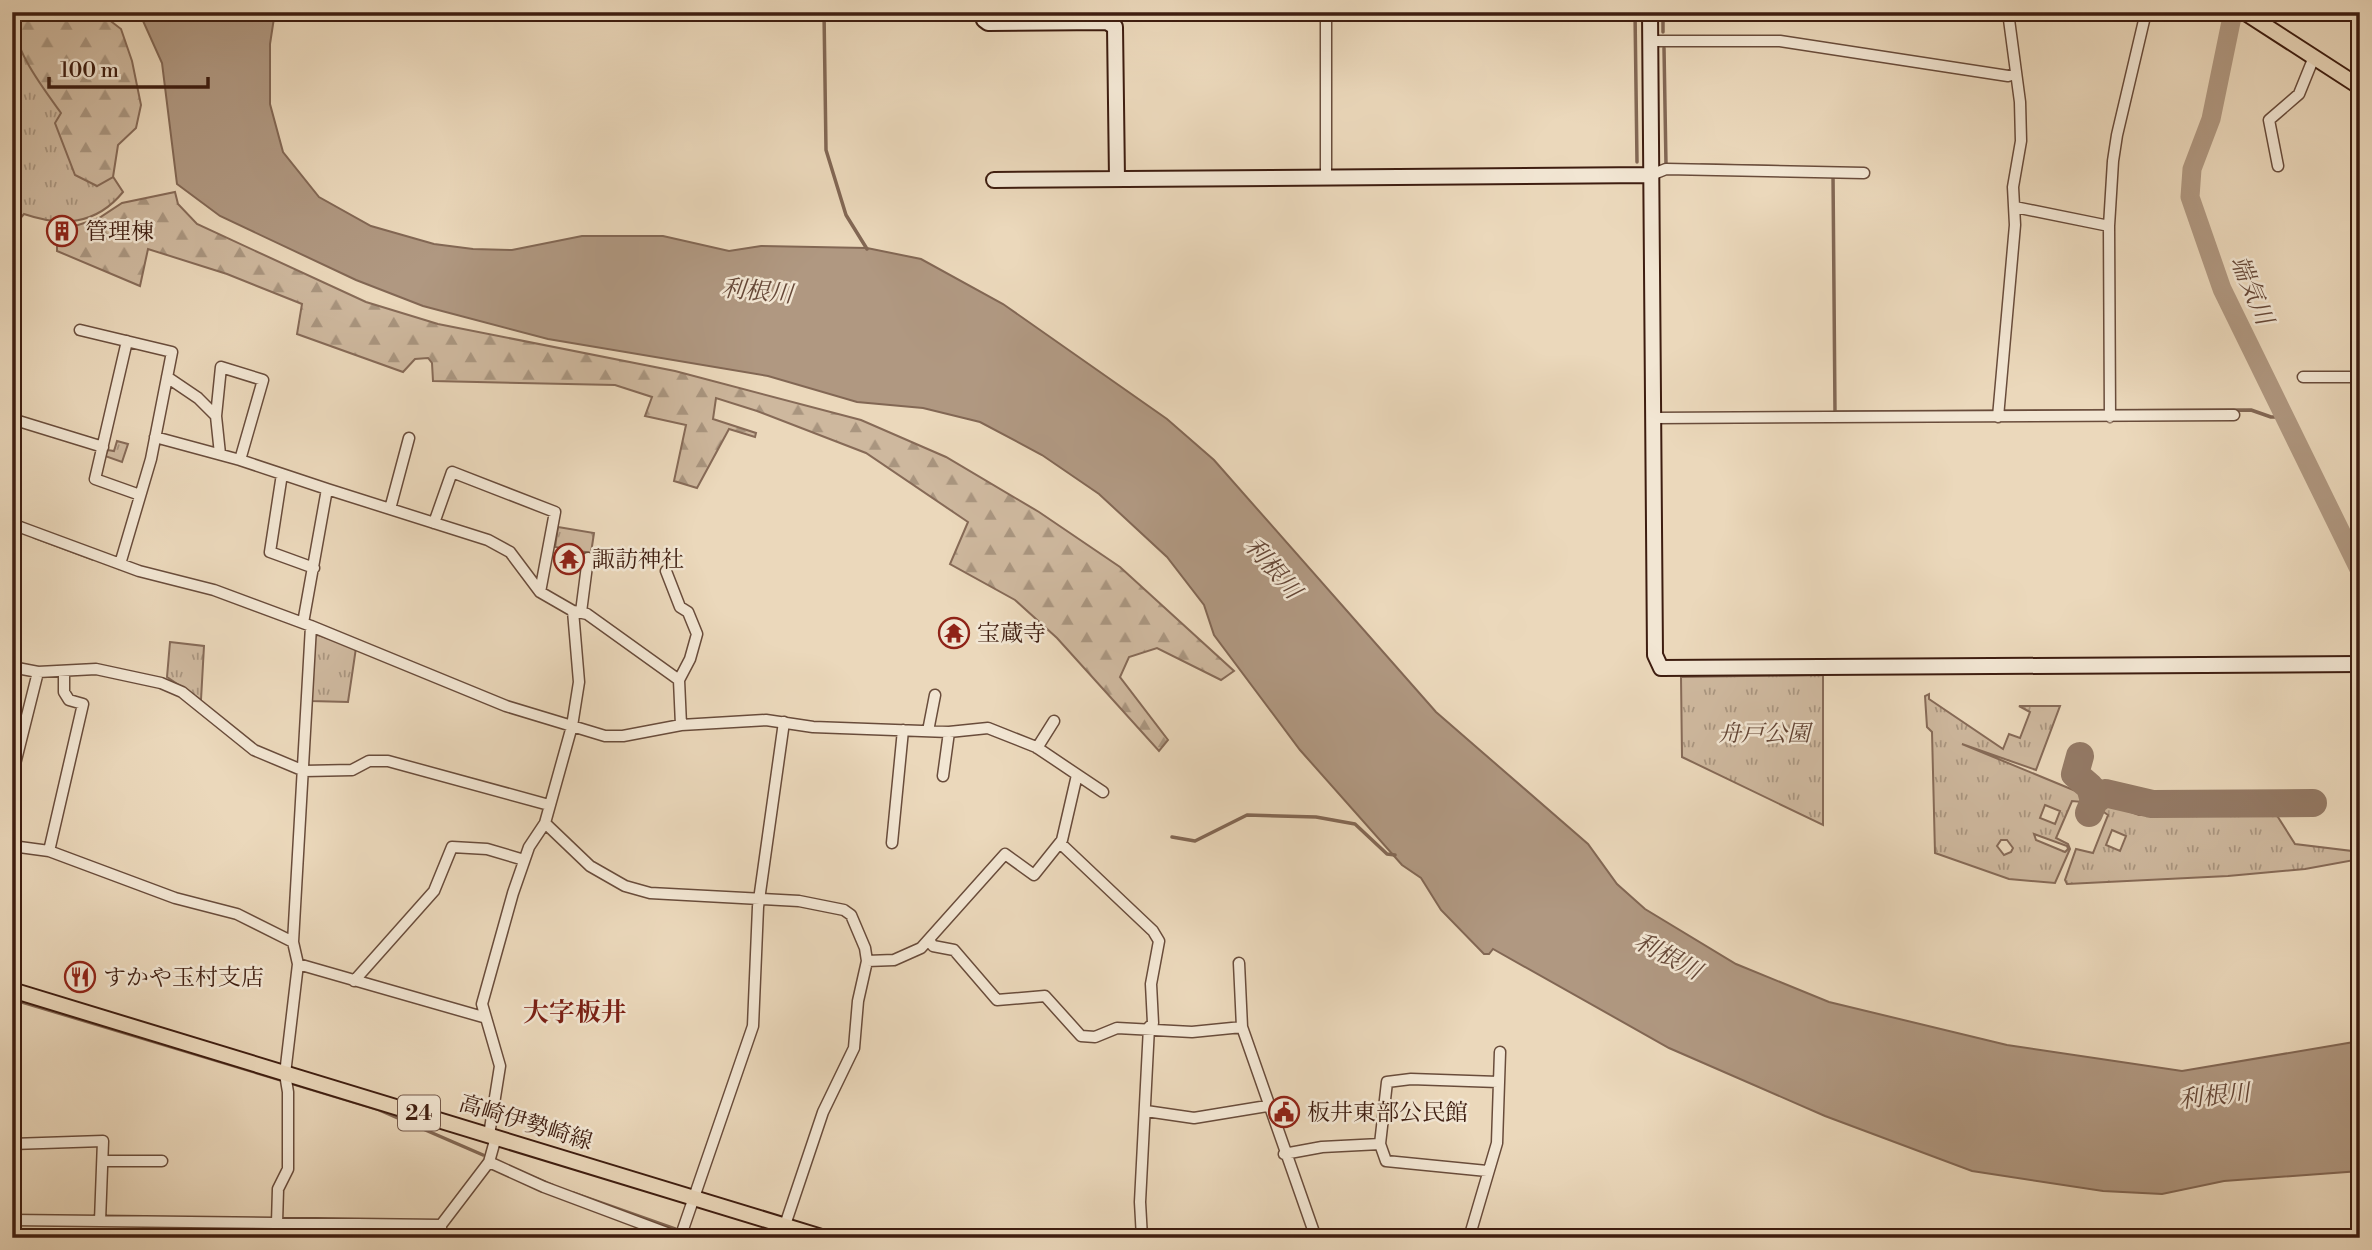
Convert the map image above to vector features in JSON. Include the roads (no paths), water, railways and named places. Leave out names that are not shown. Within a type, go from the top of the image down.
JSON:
[{"type":"main road","points":[[2245,12],[2360,87]]},
{"type":"main road","name":"高崎伊勢崎線","points":[[12,990],[694,1198],[782,1231],[825,1238]]},
{"type":"street","points":[[981,12],[988,23],[1107,22],[1115,27],[1117,179]]},
{"type":"street","points":[[1326,12],[1326,177]]},
{"type":"street","points":[[1650,12],[1655,655],[1661,668],[2360,664]]},
{"type":"street","points":[[1998,417],[2015,207],[2013,187],[2021,141],[2008,12]]},
{"type":"street","points":[[2110,417],[2109,226],[2117,135],[2146,12]]},
{"type":"street","points":[[1650,41],[1780,41],[1995,74],[2015,74]]},
{"type":"street","points":[[2278,166],[2269,120],[2299,94],[2314,57]]},
{"type":"street","points":[[994,180],[1651,175],[1665,169],[1864,173]]},
{"type":"street","points":[[2015,207],[2109,226]]},
{"type":"street","points":[[80,330],[172,352],[155,437],[120,564]]},
{"type":"street","points":[[127,341],[95,480],[140,495]]},
{"type":"street","points":[[220,454],[216,416],[221,368],[262,380],[240,460]]},
{"type":"street","points":[[167,377],[198,398],[216,416]]},
{"type":"street","points":[[2303,377],[2360,377]]},
{"type":"street","points":[[1654,418],[2234,415]]},
{"type":"street","points":[[12,419],[103,447]]},
{"type":"street","points":[[155,437],[240,460],[488,540],[510,552],[540,592],[587,614],[679,680]]},
{"type":"street","points":[[390,509],[409,438]]},
{"type":"street","points":[[434,523],[452,472],[555,512],[540,592]]},
{"type":"street","points":[[282,474],[270,552],[314,568]]},
{"type":"street","points":[[277,1223],[278,1189],[288,1169],[288,1092],[285,1074],[298,964],[293,942],[304,771],[307,624],[327,489]]},
{"type":"street","points":[[12,524],[120,564],[214,590],[307,624],[506,706],[605,736],[623,736],[681,725],[766,720],[813,727],[949,732],[988,728],[1037,748],[1103,792]]},
{"type":"street","points":[[441,1238],[441,1225],[489,1162],[500,1066],[483,1017],[485,990],[524,860],[545,823],[572,726],[579,682],[577,611],[588,558]]},
{"type":"street","points":[[666,571],[680,607],[688,612],[697,634],[690,659],[679,680],[681,725]]},
{"type":"street","points":[[12,667],[38,672],[96,669],[161,683],[182,692],[254,750],[304,771],[352,770],[369,761],[388,761],[549,805]]},
{"type":"street","points":[[12,776],[38,672]]},
{"type":"street","points":[[49,851],[83,704],[69,700],[64,692],[64,672]]},
{"type":"street","points":[[928,731],[935,695]]},
{"type":"street","points":[[1037,748],[1054,721]]},
{"type":"street","points":[[489,1162],[544,1187],[680,1238],[753,1027],[760,898],[784,722]]},
{"type":"street","points":[[892,843],[903,730]]},
{"type":"street","points":[[943,776],[949,732]]},
{"type":"street","points":[[867,961],[894,960],[920,948],[1005,855],[1034,875],[1060,843],[1077,775]]},
{"type":"street","points":[[545,823],[590,866],[625,887],[650,893],[799,901],[848,911],[865,948],[867,961],[858,1001],[854,1048],[823,1112],[782,1231]]},
{"type":"street","points":[[1060,843],[1156,936],[1159,947],[1151,984],[1153,1023],[1149,1027],[1140,1202],[1142,1238]]},
{"type":"street","points":[[12,846],[49,851],[176,898],[237,914],[293,942]]},
{"type":"street","points":[[354,981],[434,891],[452,847],[487,849],[524,860]]},
{"type":"street","points":[[929,940],[933,946],[954,950],[997,1000],[1045,996],[1081,1036],[1095,1037],[1117,1028],[1149,1027],[1192,1032],[1242,1027]]},
{"type":"street","points":[[1239,963],[1242,1027],[1267,1106],[1316,1238]]},
{"type":"street","points":[[298,964],[483,1017]]},
{"type":"street","points":[[1469,1238],[1497,1143],[1500,1052]]},
{"type":"street","points":[[1487,1171],[1386,1161],[1380,1144],[1387,1082],[1411,1079],[1498,1082]]},
{"type":"street","points":[[1146,1111],[1194,1118],[1267,1106]]},
{"type":"street","points":[[12,1144],[103,1142],[100,1221]]},
{"type":"street","points":[[1284,1154],[1322,1147],[1380,1144]]},
{"type":"street","points":[[104,1161],[162,1161]]},
{"type":"street","points":[[12,1220],[441,1225]]},
{"type":"water","name":"利根川","points":[[139,12],[270,12],[274,18],[270,44],[270,104],[283,152],[319,197],[371,226],[434,244],[473,249],[512,250],[582,236],[663,236],[729,251],[761,246],[867,248],[921,259],[1003,304],[1167,419],[1214,460],[1436,712],[1588,844],[1617,884],[1645,909],[1736,964],[1829,1002],[2007,1045],[2182,1071],[2360,1041],[2360,1171],[2224,1181],[2162,1194],[2103,1191],[1972,1171],[1825,1116],[1669,1048],[1493,949],[1489,954],[1484,954],[1441,910],[1421,878],[1402,865],[1300,750],[1214,635],[1204,605],[1167,557],[1099,494],[1042,455],[980,422],[923,408],[857,402],[768,376],[548,339],[423,306],[356,280],[220,216],[177,184],[162,63]]},
{"type":"waterway","points":[[824,12],[826,150],[846,215],[867,249]]},
{"type":"waterway","points":[[1635,12],[1637,162]]},
{"type":"waterway","points":[[1663,12],[1663,32]]},
{"type":"waterway","name":"端気川","points":[[2233,12],[2211,119],[2192,169],[2190,197],[2222,289],[2360,571]]},
{"type":"waterway","points":[[1664,48],[1666,165],[1669,165]]},
{"type":"waterway","points":[[1701,165],[1791,167]]},
{"type":"waterway","points":[[1833,174],[1835,412],[2251,410],[2271,417],[2287,417]]},
{"type":"waterway","points":[[34,537],[93,559]]},
{"type":"waterway","points":[[1172,837],[1195,841],[1247,815],[1316,817],[1355,824],[1387,854],[1395,855]]},
{"type":"waterway","points":[[12,999],[377,1109],[483,1155]]},
{"type":"waterway","points":[[530,1176],[552,1185]]},
{"type":"waterway","points":[[573,1193],[675,1229]]},
{"type":"waterway","points":[[691,1235],[698,1238]]},
{"type":"place","name":"管理棟","points":[[62,231]]},
{"type":"place","name":"諏訪神社","points":[[569,559]]},
{"type":"place","name":"宝蔵寺","points":[[954,633]]},
{"type":"place","name":"すかや玉村支店","points":[[80,977]]},
{"type":"place","name":"板井東部公民館","points":[[1284,1112]]},
{"type":"district","name":"大字板井","points":[[575,1012]]},
{"type":"park label","name":"舟戸公園","points":[[1764,733]]}]
